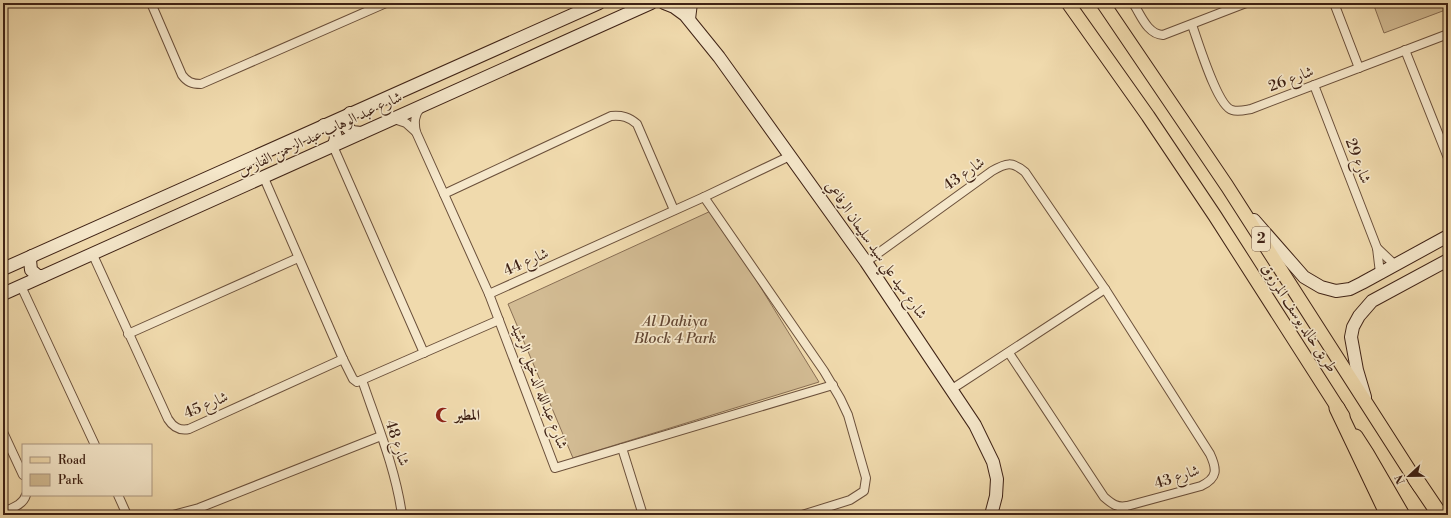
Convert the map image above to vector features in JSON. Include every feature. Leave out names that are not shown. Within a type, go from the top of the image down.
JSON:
[{"type":"highway","points":[[1337,408],[1388,515]]},
{"type":"highway","points":[[1415,478],[1440,515]]},
{"type":"main road","name":"طريق خالد يوسف المرزوق","points":[[1068,3],[1148,116],[1194,185],[1367,453],[1403,515]]},
{"type":"main road","name":"طريق خالد يوسف المرزوق","points":[[1103,3],[1227,186],[1415,478],[1436,515]]},
{"type":"street","points":[[151,3],[182,75],[185,80],[194,84],[201,84],[386,3]]},
{"type":"street","name":"شارع عبد الوهاب عبد الرحمن الفارس","points":[[7,267],[599,3]]},
{"type":"street","name":"شارع عبد الوهاب عبد الرحمن الفارس","points":[[3,294],[93,255],[651,3]]},
{"type":"street","name":"شارع سيد علي سيد سليمان الرفاعي","points":[[664,3],[680,11],[719,58],[866,262],[975,425],[993,462],[996,479],[996,496],[991,515]]},
{"type":"street","points":[[689,20],[691,3]]},
{"type":"street","points":[[1133,3],[1151,31],[1158,35],[1163,35],[1192,25],[1233,5],[1246,3]]},
{"type":"street","points":[[1334,3],[1359,68]]},
{"type":"street","name":"شارع 26","points":[[1192,25],[1218,94],[1225,105],[1231,110],[1251,109],[1448,34]]},
{"type":"street","points":[[1405,50],[1448,158]]},
{"type":"street","name":"شارع 29","points":[[1314,85],[1377,248],[1380,273]]},
{"type":"street","points":[[423,105],[415,118],[414,125],[416,132],[489,294]]},
{"type":"street","points":[[350,113],[347,117],[346,126],[352,132],[361,133]]},
{"type":"street","points":[[444,194],[611,116],[618,115],[628,118],[637,124],[674,210]]},
{"type":"street","points":[[393,119],[406,123],[416,132]]},
{"type":"street","points":[[324,125],[329,126],[334,130],[336,141],[333,146],[424,353]]},
{"type":"street","name":"شارع 44","points":[[489,294],[704,197],[790,156]]},
{"type":"street","name":"شارع 43","points":[[866,262],[999,166],[1010,164],[1018,166],[1025,172],[1105,289],[1210,454],[1214,463],[1215,471],[1213,478],[1201,486],[1127,506],[1121,507],[1110,502],[1104,497],[1009,353]]},
{"type":"street","points":[[264,178],[343,359],[353,379],[357,382],[499,320]]},
{"type":"street","points":[[1227,186],[1304,276],[1322,287],[1336,291],[1350,289],[1448,236]]},
{"type":"street","points":[[704,197],[833,385],[848,415],[866,478],[866,486],[864,491],[855,498],[802,515]]},
{"type":"street","points":[[1434,244],[1430,251],[1432,259],[1436,261],[1446,261]]},
{"type":"street","name":"شارع 29","points":[[1377,248],[1395,265]]},
{"type":"street","name":"شارع 45","points":[[93,255],[168,419],[171,424],[181,429],[189,429],[343,359]]},
{"type":"street","points":[[32,256],[30,260],[30,270],[38,276],[43,276]]},
{"type":"street","points":[[128,334],[298,258]]},
{"type":"street","points":[[1366,402],[1357,370],[1351,337],[1353,327],[1359,316],[1372,301],[1446,261]]},
{"type":"street","points":[[7,267],[16,266],[23,272],[24,277],[21,286],[94,444]]},
{"type":"street","points":[[952,389],[1105,289]]},
{"type":"street","name":"شارع عبدالله الدخيل الرشيد","points":[[489,294],[555,468],[833,385]]},
{"type":"street","name":"شارع 48","points":[[362,380],[399,494],[402,515]]},
{"type":"street","points":[[3,432],[22,474]]},
{"type":"street","points":[[173,515],[199,508],[381,436]]},
{"type":"street","points":[[622,448],[643,515]]},
{"type":"street","points":[[3,512],[23,502],[26,496]]},
{"type":"street","points":[[118,496],[127,515]]},
{"type":"green space","points":[[1373,3],[1448,3],[1448,9],[1384,33]]},
{"type":"green space","name":"Al Dahiya Block 4 Park","points":[[713,210],[819,382],[573,458],[508,304]]},
{"type":"place","name":"المطير","points":[[443,415]]}]
